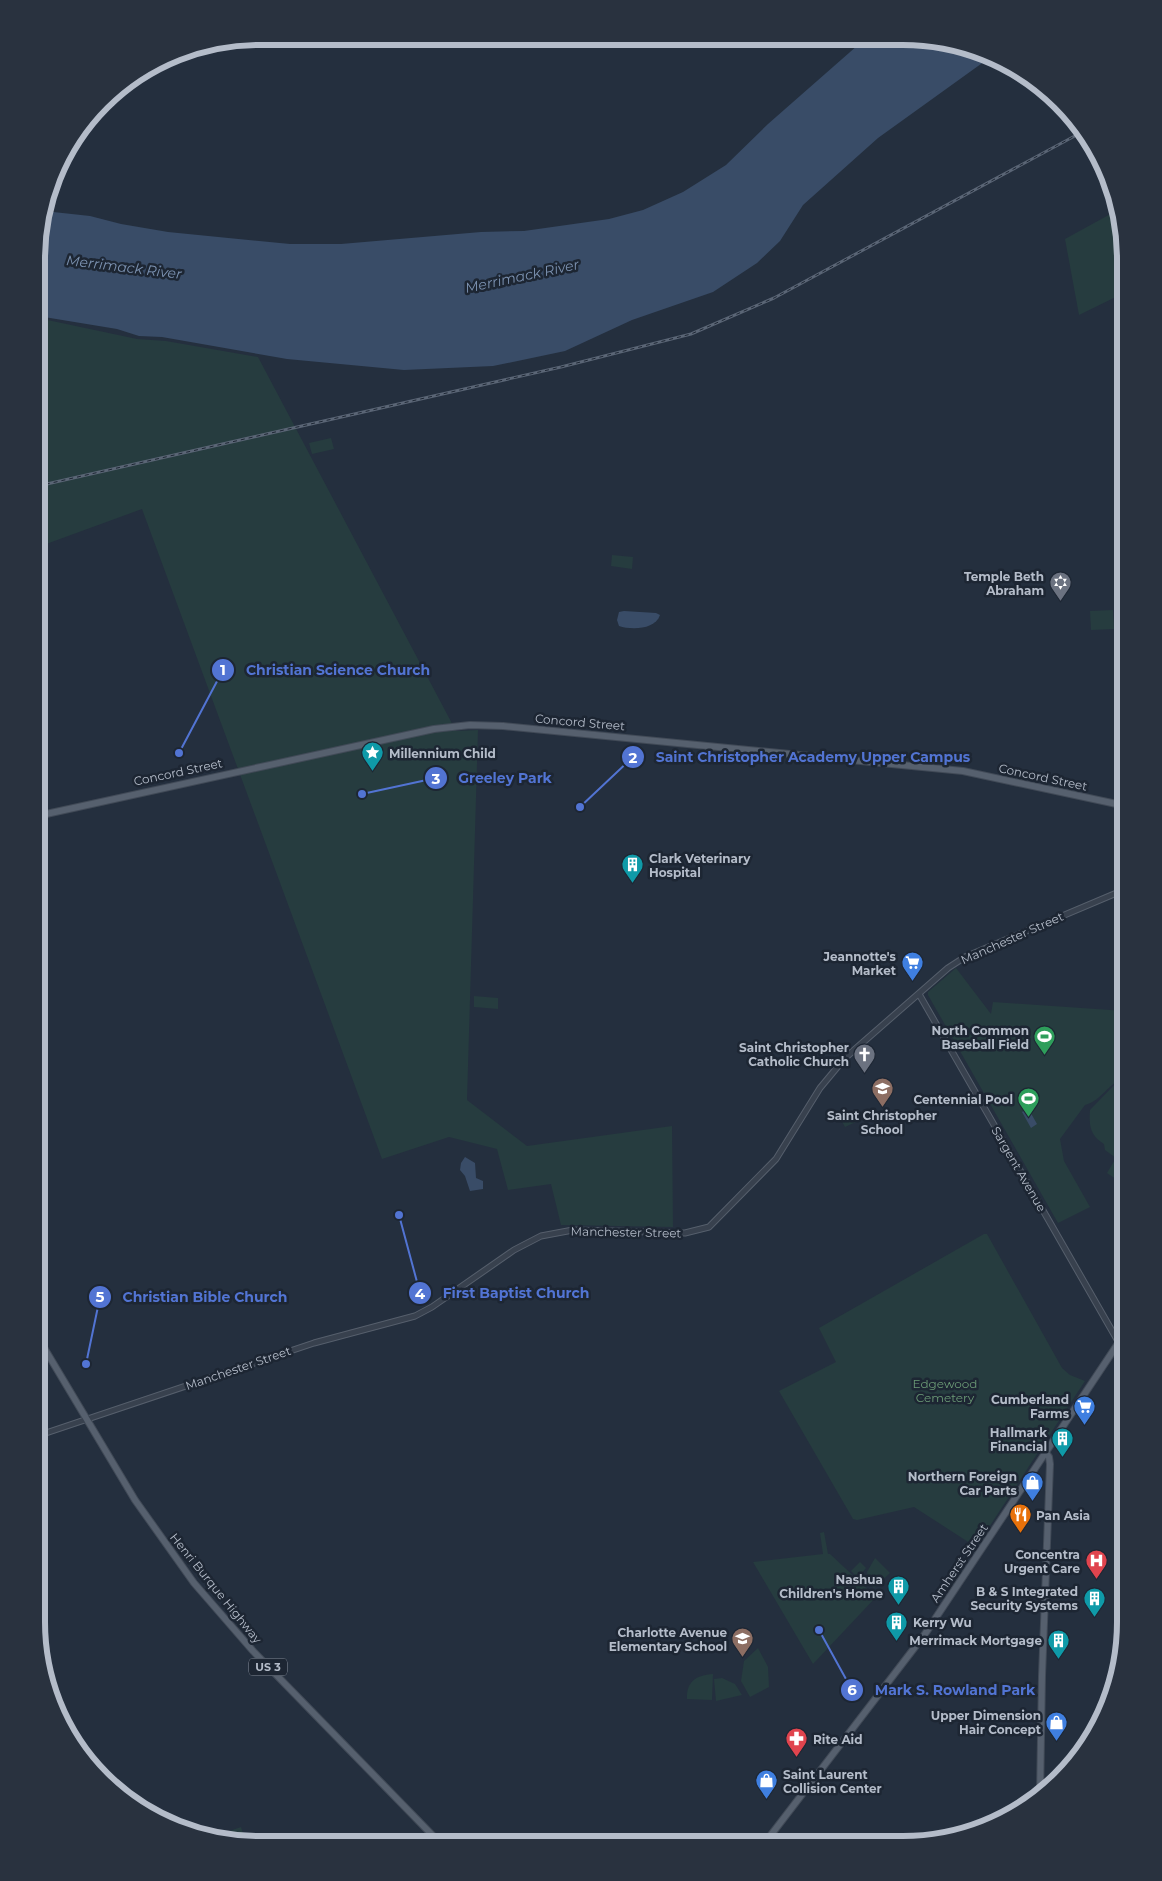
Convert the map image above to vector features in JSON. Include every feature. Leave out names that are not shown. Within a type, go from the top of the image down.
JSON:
[{"type":"main road","name":"Concord Street","points":[[45,814],[434,729],[470,725],[503,726],[963,771],[1117,804]]},
{"type":"main road","name":"Amherst Street","points":[[770,1836],[925,1634],[1117,1346]]},
{"type":"main road","name":"Henri Burque Highway","points":[[45,1350],[85,1420],[158,1535],[222,1618],[432,1836]]},
{"type":"main road","points":[[1040,1786],[1042,1676],[1050,1464],[1046,1453]]},
{"type":"street","name":"Manchester Street","points":[[45,1433],[314,1342],[415,1316],[432,1307],[509,1253],[541,1236],[573,1230],[685,1234],[709,1227],[776,1159],[820,1088],[845,1058],[948,968],[965,957],[1117,893]]},
{"type":"street","name":"Sargent Avenue","points":[[919,994],[1117,1340]]},
{"type":"green space","points":[[1112,213],[1117,245],[1117,296],[1079,315],[1065,239]]},
{"type":"green space","points":[[45,319],[137,339],[166,341],[258,357],[456,731],[478,730],[467,1100],[527,1146],[672,1126],[673,1227],[561,1225],[551,1184],[508,1190],[497,1149],[449,1137],[382,1159],[142,509],[45,544]]},
{"type":"green space","points":[[331,438],[334,449],[312,454],[309,443]]},
{"type":"green space","points":[[612,555],[633,557],[632,569],[611,566]]},
{"type":"green space","points":[[1113,610],[1114,629],[1091,630],[1090,611]]},
{"type":"green space","points":[[956,968],[991,1014],[993,1002],[1117,1010],[1117,1082],[1096,1100],[1085,1105],[1060,1139],[1064,1161],[1090,1207],[1058,1223],[928,992]]},
{"type":"green space","points":[[474,996],[498,998],[498,1009],[474,1007]]},
{"type":"green space","points":[[1117,1082],[1117,1180],[1107,1173],[1116,1158],[1105,1150],[1104,1144],[1093,1134],[1090,1125],[1090,1110]]},
{"type":"green space","points":[[853,1111],[858,1121],[845,1127],[840,1118]]},
{"type":"green space","name":"Edgewood Cemetery","points":[[987,1234],[1062,1368],[1070,1375],[1085,1381],[976,1547],[914,1507],[857,1520],[853,1519],[779,1391],[836,1362],[819,1328]]},
{"type":"green space","points":[[824,1532],[828,1554],[876,1597],[813,1664],[753,1562],[823,1554],[820,1533]]},
{"type":"green space","points":[[875,1558],[890,1573],[874,1588],[869,1584],[867,1572]]},
{"type":"green space","points":[[860,1562],[866,1568],[858,1578],[851,1571]]},
{"type":"green space","points":[[758,1648],[768,1667],[769,1687],[750,1697],[741,1681],[744,1661]]},
{"type":"green space","points":[[713,1674],[712,1700],[687,1699],[688,1688],[693,1680]]},
{"type":"green space","points":[[722,1678],[735,1684],[742,1695],[716,1701],[714,1679]]},
{"type":"green space","points":[[241,1827],[244,1836],[231,1834],[224,1833]]},
{"type":"water","name":"Merrimack River","points":[[858,45],[917,45],[958,52],[985,61],[878,138],[803,205],[780,241],[757,263],[713,292],[632,320],[565,351],[493,366],[404,370],[287,359],[162,337],[139,336],[117,329],[45,317],[45,245],[50,212],[90,216],[121,224],[168,232],[290,244],[341,244],[481,232],[524,231],[609,219],[643,210],[683,192],[726,165],[768,124]]},
{"type":"water","points":[[619,612],[656,613],[660,615],[653,624],[642,628],[630,628],[619,626],[617,620]]},
{"type":"water","name":"Centennial Pool","points":[[1028,1108],[1037,1124],[1031,1128],[1022,1112]]},
{"type":"water","points":[[465,1157],[475,1163],[476,1178],[483,1181],[483,1189],[470,1191],[465,1176],[460,1170],[461,1163]]},
{"type":"railway","points":[[45,484],[561,367],[691,334],[774,298],[1077,135]]},
{"type":"place","name":"Temple Beth Abraham","points":[[1060,602]]},
{"type":"place","name":"Christian Science Church","points":[[179,753]]},
{"type":"place","name":"Millennium Child","points":[[373,772]]},
{"type":"place","name":"Greeley Park","points":[[362,794]]},
{"type":"place","name":"Saint Christopher Academy Upper Campus","points":[[580,807]]},
{"type":"place","name":"Clark Veterinary Hospital","points":[[633,884]]},
{"type":"place","name":"Jeannotte's Market","points":[[912,982]]},
{"type":"place","name":"North Common Baseball Field","points":[[1045,1056]]},
{"type":"place","name":"Saint Christopher Catholic Church","points":[[865,1073]]},
{"type":"place","name":"Saint Christopher School","points":[[882,1107]]},
{"type":"place","name":"Centennial Pool","points":[[1029,1118]]},
{"type":"place","name":"First Baptist Church","points":[[399,1215]]},
{"type":"place","name":"Christian Bible Church","points":[[86,1364]]},
{"type":"place","name":"Cumberland Farms","points":[[1085,1425]]},
{"type":"place","name":"Hallmark Financial","points":[[1063,1458]]},
{"type":"place","name":"Northern Foreign Car Parts","points":[[1033,1502]]},
{"type":"place","name":"Pan Asia","points":[[1020,1534]]},
{"type":"place","name":"Concentra Urgent Care","points":[[1096,1580]]},
{"type":"place","name":"Nashua Children's Home","points":[[899,1605]]},
{"type":"place","name":"B & S Integrated Security Systems","points":[[1094,1617]]},
{"type":"place","name":"Mark S. Rowland Park","points":[[819,1630]]},
{"type":"place","name":"Kerry Wu","points":[[897,1641]]},
{"type":"place","name":"Charlotte Avenue Elementary School","points":[[743,1658]]},
{"type":"place","name":"Merrimack Mortgage","points":[[1058,1659]]},
{"type":"place","name":"Upper Dimension Hair Concept","points":[[1057,1741]]},
{"type":"place","name":"Rite Aid","points":[[797,1758]]},
{"type":"place","name":"Saint Laurent Collision Center","points":[[767,1800]]}]
